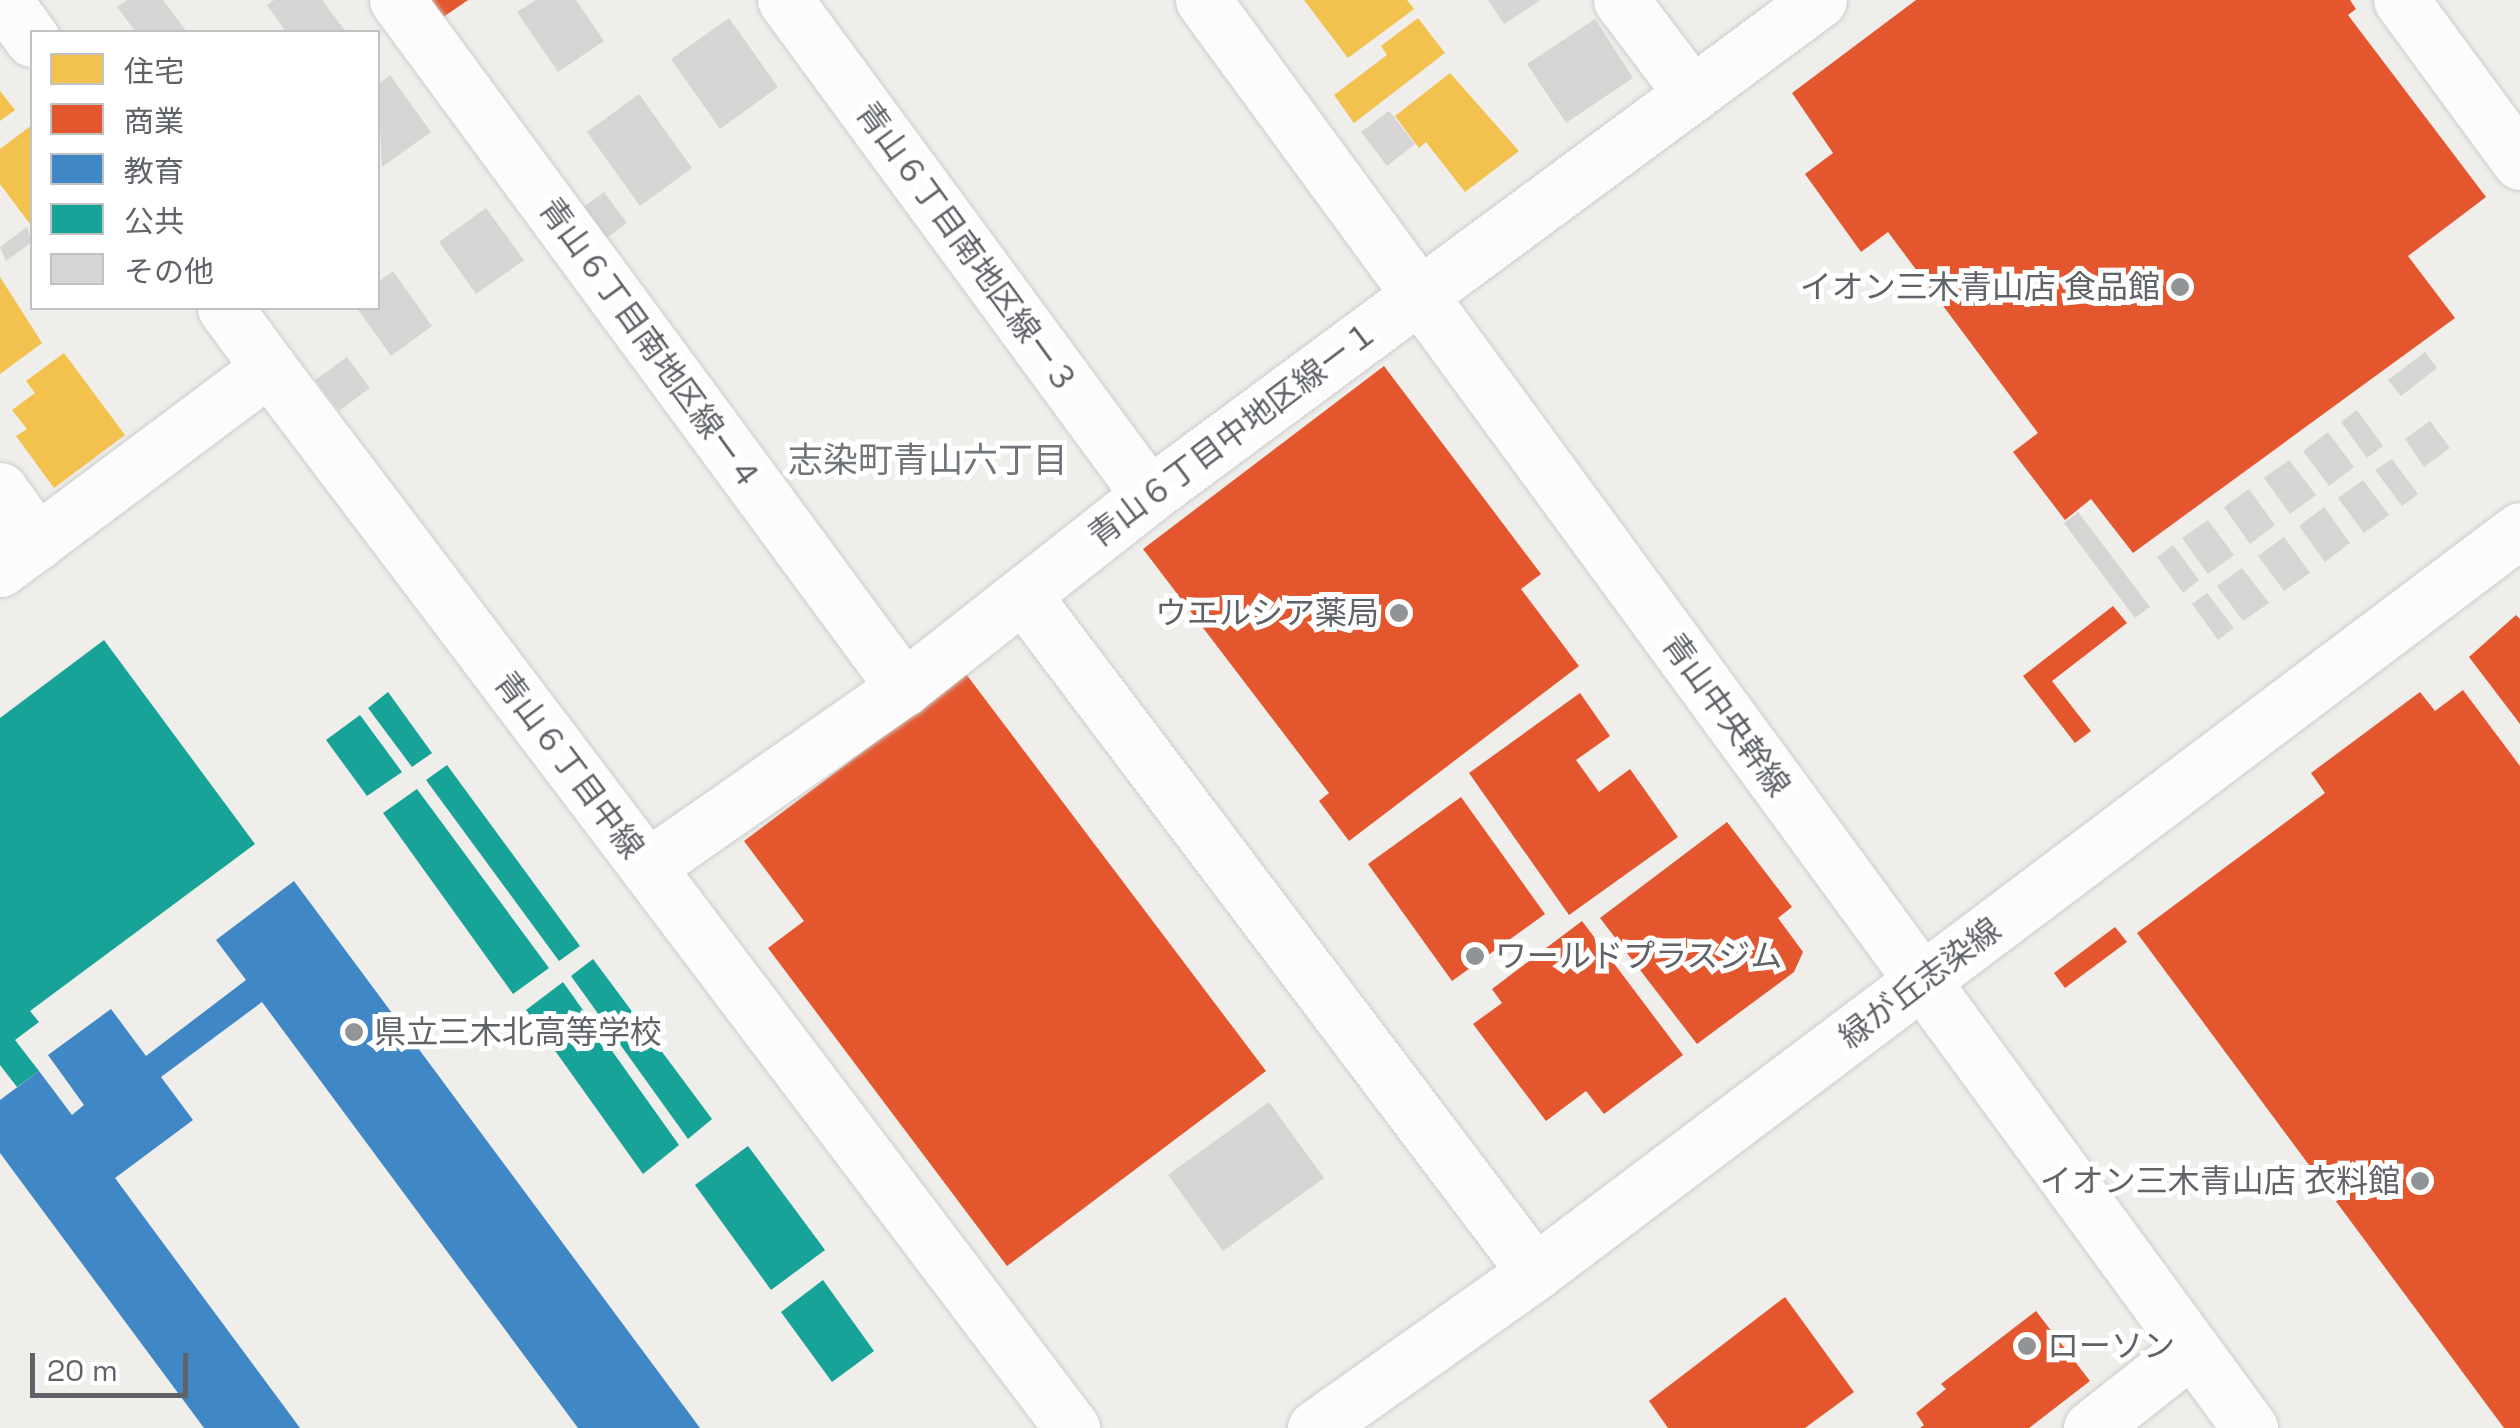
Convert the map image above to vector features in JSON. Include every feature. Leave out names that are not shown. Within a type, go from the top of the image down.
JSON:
[{"type":"street","points":[[4,0],[30,36]]},
{"type":"street","name":"青山６丁目南地区線ー４","points":[[396,0],[904,688]]},
{"type":"street","name":"青山６丁目南地区線ー３","points":[[785,0],[1150,495]]},
{"type":"street","name":"青山中央幹線","points":[[1203,0],[1920,984],[2250,1428]]},
{"type":"street","points":[[1621,0],[1692,94]]},
{"type":"street","name":"青山６丁目中地区線ー１","points":[[647,868],[904,688],[1150,495],[1819,0]]},
{"type":"street","points":[[2400,0],[2520,162]]},
{"type":"street","name":"青山６丁目中線","points":[[226,310],[1072,1428]]},
{"type":"street","points":[[0,490],[18,555],[269,368]]},
{"type":"street","name":"緑が丘志染線","points":[[1314,1428],[1535,1272],[2520,530]]},
{"type":"street","points":[[1024,595],[1535,1272]]},
{"type":"street","points":[[2091,1428],[2190,1348]]},
{"type":"building: 住宅","points":[[1304,0],[1407,0],[1414,9],[1348,58]]},
{"type":"building: 住宅","points":[[1418,18],[1445,53],[1354,123],[1334,95],[1387,55],[1381,46]]},
{"type":"building: 住宅","points":[[1450,73],[1519,151],[1465,192],[1426,142],[1419,148],[1395,116]]},
{"type":"building: 住宅","points":[[0,91],[15,110],[0,121]]},
{"type":"building: 住宅","points":[[30,126],[30,224],[0,184],[0,149]]},
{"type":"building: 住宅","points":[[0,277],[42,343],[0,374]]},
{"type":"building: 住宅","points":[[64,353],[125,435],[54,488],[16,436],[27,429],[12,410],[35,393],[26,381]]},
{"type":"building: 商業","points":[[421,0],[468,0],[436,22]]},
{"type":"building: 商業","name":"イオン三木青山店 食品館","points":[[1916,0],[2350,0],[2356,9],[2348,15],[2486,197],[2408,256],[2455,318],[2133,553],[2091,499],[2065,520],[2013,452],[2038,433],[1888,232],[1861,252],[1805,174],[1833,153],[1792,93]]},
{"type":"building: 商業","points":[[1384,366],[1541,574],[1521,589],[1579,666],[1349,841],[1319,801],[1329,793],[1143,549]]},
{"type":"building: 商業","points":[[2113,606],[2127,623],[2052,681],[2091,731],[2075,743],[2023,676]]},
{"type":"building: 商業","points":[[2516,615],[2520,619],[2520,724],[2469,657]]},
{"type":"building: 商業","points":[[966,674],[1266,1071],[1007,1266],[768,948],[804,921],[744,841]]},
{"type":"building: 商業","name":"イオン三木青山店 衣料館","points":[[2463,690],[2520,766],[2520,1428],[2504,1428],[2137,933],[2325,793],[2311,773],[2420,692],[2435,711]]},
{"type":"building: 商業","points":[[1580,693],[1610,736],[1576,760],[1599,792],[1630,769],[1678,837],[1569,915],[1469,773]]},
{"type":"building: 商業","points":[[1461,797],[1545,914],[1452,981],[1368,864]]},
{"type":"building: 商業","points":[[1727,822],[1792,907],[1778,918],[1803,952],[1794,972],[1697,1044],[1600,918]]},
{"type":"building: 商業","points":[[1582,921],[1683,1055],[1604,1114],[1586,1091],[1546,1121],[1473,1024],[1502,1003],[1492,989]]},
{"type":"building: 商業","points":[[2115,927],[2127,942],[2065,988],[2054,973]]},
{"type":"building: 商業","points":[[1785,1297],[1854,1392],[1805,1428],[1668,1428],[1649,1401]]},
{"type":"building: 商業","name":"ローソン","points":[[2036,1311],[2090,1381],[2029,1428],[1920,1428],[1924,1425],[1916,1413],[1946,1389],[1941,1384]]},
{"type":"building: 教育","points":[[294,881],[700,1428],[578,1428],[262,1002],[161,1077],[193,1120],[115,1178],[300,1428],[204,1428],[0,1153],[0,1100],[39,1071],[72,1115],[84,1105],[48,1055],[111,1009],[146,1056],[246,980],[216,940]]},
{"type":"building: 公共","points":[[104,640],[255,844],[30,1011],[39,1022],[15,1040],[39,1071],[17,1087],[0,1065],[0,718]]},
{"type":"building: 公共","points":[[388,692],[432,753],[412,767],[368,708]]},
{"type":"building: 公共","points":[[360,715],[402,772],[367,796],[326,740]]},
{"type":"building: 公共","points":[[447,765],[580,946],[559,961],[426,780]]},
{"type":"building: 公共","points":[[417,789],[549,968],[513,994],[383,813]]},
{"type":"building: 公共","points":[[593,959],[712,1119],[688,1139],[571,976]]},
{"type":"building: 公共","points":[[563,982],[679,1145],[643,1174],[526,1010]]},
{"type":"building: 公共","points":[[748,1146],[825,1250],[771,1290],[695,1185]]},
{"type":"building: 公共","points":[[823,1280],[874,1351],[832,1382],[781,1312]]},
{"type":"building: その他","points":[[127,0],[163,0],[186,30],[134,30],[117,7]]},
{"type":"building: その他","points":[[274,0],[322,0],[344,30],[285,30],[267,5]]},
{"type":"building: その他","points":[[536,0],[576,0],[604,41],[558,72],[517,12]]},
{"type":"building: その他","points":[[1488,0],[1541,0],[1504,24]]},
{"type":"building: その他","points":[[729,18],[778,87],[720,129],[671,59]]},
{"type":"building: その他","points":[[1595,19],[1633,78],[1566,123],[1527,64]]},
{"type":"building: その他","points":[[390,75],[431,132],[382,167],[380,126],[380,83]]},
{"type":"building: その他","points":[[639,94],[692,168],[640,206],[587,132]]},
{"type":"building: その他","points":[[1389,111],[1415,144],[1387,166],[1361,132]]},
{"type":"building: その他","points":[[604,192],[627,223],[597,245],[574,214]]},
{"type":"building: その他","points":[[486,208],[524,260],[476,294],[439,242]]},
{"type":"building: その他","points":[[27,227],[30,243],[6,261],[0,247]]},
{"type":"building: その他","points":[[393,271],[432,326],[391,356],[358,310],[380,310],[380,281]]},
{"type":"building: その他","points":[[2425,352],[2437,368],[2401,396],[2388,380]]},
{"type":"building: その他","points":[[347,357],[370,388],[339,411],[315,380]]},
{"type":"building: その他","points":[[2357,410],[2383,446],[2367,458],[2341,422]]},
{"type":"building: その他","points":[[2430,421],[2450,448],[2424,467],[2405,439]]},
{"type":"building: その他","points":[[2328,432],[2354,467],[2329,486],[2303,451]]},
{"type":"building: その他","points":[[2392,459],[2418,494],[2402,506],[2375,470]]},
{"type":"building: その他","points":[[2289,460],[2316,495],[2290,514],[2264,478]]},
{"type":"building: その他","points":[[2363,480],[2389,515],[2364,533],[2338,498]]},
{"type":"building: その他","points":[[2249,489],[2275,525],[2250,544],[2224,507]]},
{"type":"building: その他","points":[[2324,507],[2350,543],[2325,562],[2299,526]]},
{"type":"building: その他","points":[[2078,512],[2150,607],[2135,618],[2064,523]]},
{"type":"building: その他","points":[[2208,520],[2234,555],[2208,574],[2182,538]]},
{"type":"building: その他","points":[[2284,537],[2310,573],[2284,591],[2258,556]]},
{"type":"building: その他","points":[[2173,545],[2199,580],[2183,593],[2157,557]]},
{"type":"building: その他","points":[[2242,568],[2269,603],[2243,621],[2217,586]]},
{"type":"building: その他","points":[[2207,593],[2234,628],[2218,640],[2192,604]]},
{"type":"building: その他","points":[[1269,1102],[1324,1178],[1223,1251],[1168,1175]]},
{"type":"place","name":"イオン三木青山店 食品館","points":[[2180,287]]},
{"type":"place","name":"ウエルシア薬局","points":[[1399,613]]},
{"type":"place","name":"ワールドプラスジム","points":[[1475,956]]},
{"type":"place","name":"県立三木北高等学校","points":[[354,1032]]},
{"type":"place","name":"イオン三木青山店 衣料館","points":[[2420,1181]]},
{"type":"place","name":"ローソン","points":[[2027,1346]]},
{"type":"district","name":"志染町青山六丁目","points":[[928,460]]}]
